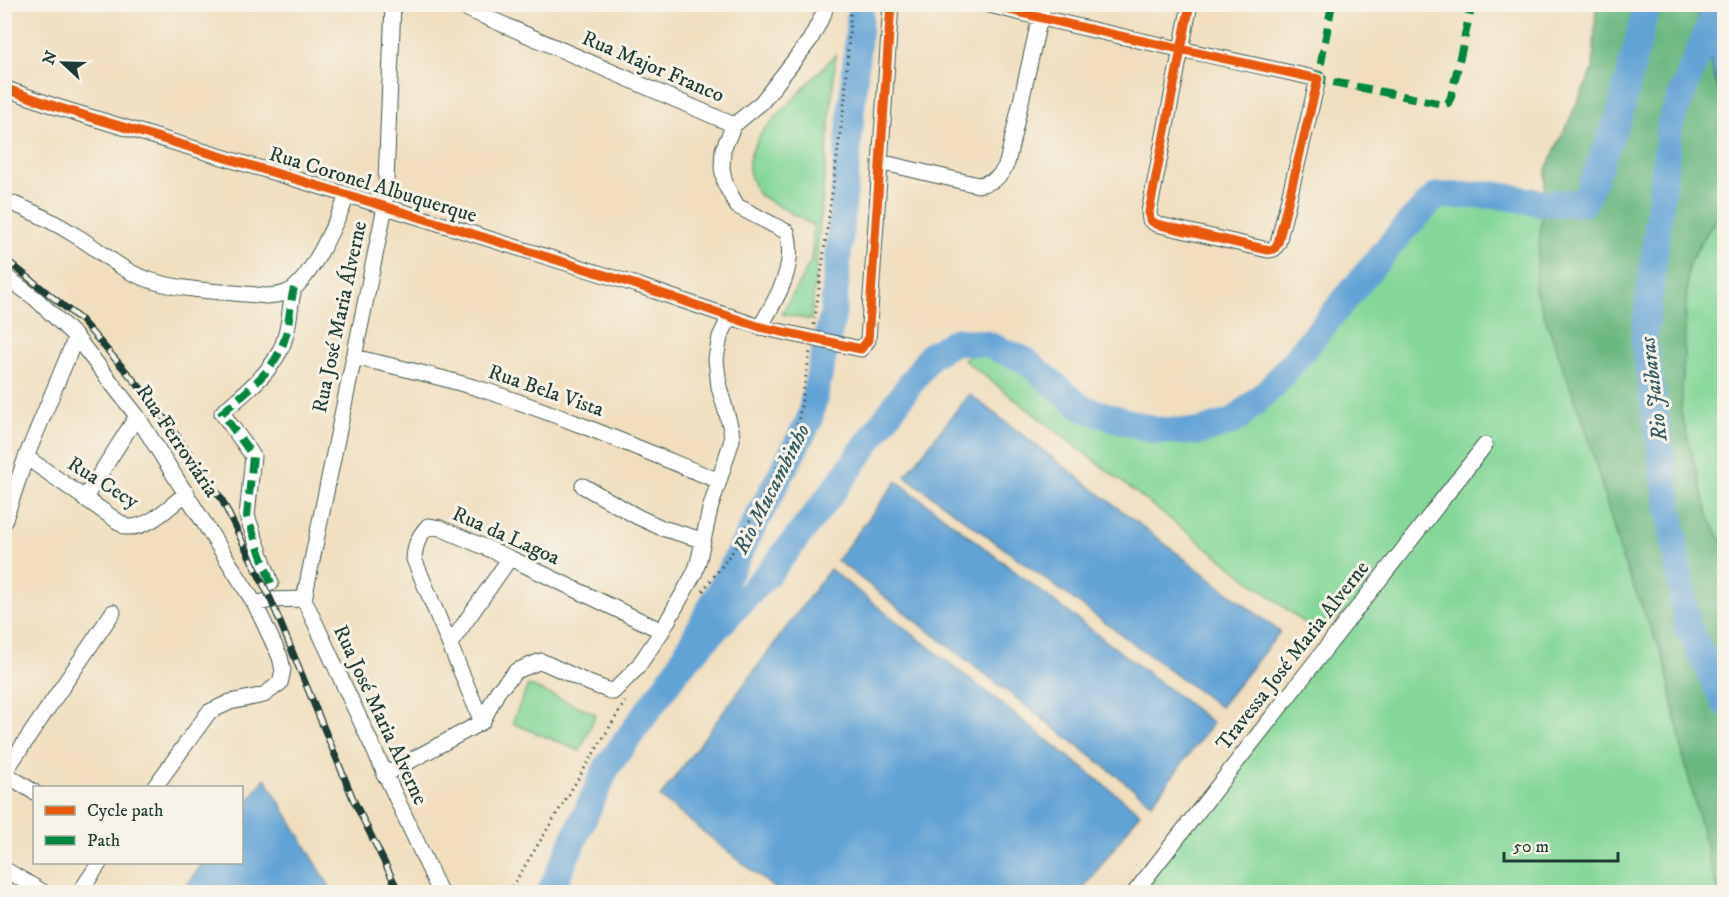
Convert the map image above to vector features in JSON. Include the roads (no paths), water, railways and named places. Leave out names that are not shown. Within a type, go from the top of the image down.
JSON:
[{"type":"street","name":"Rua José Maria Álverne","points":[[304,599],[385,207],[393,4]]},
{"type":"street","name":"Rua Major Franco","points":[[456,4],[734,125]]},
{"type":"street","points":[[760,327],[787,274],[790,242],[787,232],[737,206],[725,184],[722,168],[723,148],[734,125],[762,102],[810,40],[824,14],[826,4]]},
{"type":"street","points":[[891,4],[880,162],[978,184],[991,182],[1002,176],[1007,163],[1042,12]]},
{"type":"street","points":[[986,4],[1042,12],[1182,49],[1318,79],[1278,243],[1274,249],[1268,250],[1156,224],[1150,220],[1149,212],[1182,49],[1190,4]]},
{"type":"street","name":"Rua Coronel Albuquerque","points":[[4,88],[57,107],[348,195],[760,327],[819,339],[857,350],[864,348],[868,340],[880,162]]},
{"type":"street","points":[[271,583],[247,516],[253,456],[222,413],[269,369],[279,354],[286,334],[294,288],[317,258],[348,195]]},
{"type":"street","points":[[4,201],[27,208],[78,237],[126,270],[145,279],[165,284],[266,296],[281,295],[294,288]]},
{"type":"street","name":"Rua Ferroviária","points":[[4,275],[36,299],[76,337],[137,416],[255,604],[280,657],[283,670],[280,682],[264,695],[230,702],[209,712],[155,786]]},
{"type":"street","points":[[384,775],[482,722],[498,691],[516,671],[541,661],[589,684],[613,692],[636,668],[662,630],[694,572],[732,440],[719,387],[716,359],[720,337],[730,316]]},
{"type":"street","points":[[4,522],[26,457],[76,337]]},
{"type":"street","name":"Rua Bela Vista","points":[[353,357],[417,371],[489,392],[605,434],[719,481]]},
{"type":"street","points":[[84,499],[137,416]]},
{"type":"street","name":"Travessa José Maria Alverne","points":[[1135,892],[1485,445]]},
{"type":"street","name":"Rua Cecy","points":[[26,457],[126,527],[137,528],[147,524],[187,493]]},
{"type":"street","points":[[583,486],[638,518],[702,540]]},
{"type":"street","name":"Rua da Lagoa","points":[[482,722],[414,559],[415,546],[420,535],[428,526],[440,528],[510,558],[662,630]]},
{"type":"street","points":[[450,644],[510,558]]},
{"type":"street","points":[[255,604],[271,600],[304,599]]},
{"type":"street","name":"Rua José Maria Alverne","points":[[304,599],[440,892]]},
{"type":"street","points":[[33,791],[4,773],[113,612]]},
{"type":"street","points":[[80,892],[99,864]]},
{"type":"street","points":[[4,869],[43,892]]},
{"type":"water","points":[[1695,5],[1724,5],[1724,112]]},
{"type":"water","points":[[969,394],[1280,632],[1220,707],[905,476]]},
{"type":"water","points":[[897,481],[1213,723],[1152,803],[837,560]]},
{"type":"water","points":[[830,569],[1140,813],[1081,892],[779,892],[660,797]]},
{"type":"water","points":[[265,778],[333,892],[181,892],[202,864],[243,864],[243,809]]},
{"type":"waterway","name":"Rio Mucambinho","points":[[550,892],[607,767],[678,669],[809,421],[833,314],[861,4]]},
{"type":"waterway","points":[[678,669],[773,568],[832,493],[931,355],[956,341],[986,344],[1025,360],[1082,408],[1154,430],[1199,432],[1234,421],[1272,387],[1401,232],[1436,196],[1496,195],[1543,203],[1584,203],[1620,114],[1647,4]]},
{"type":"waterway","name":"Rio Jaibaras","points":[[1718,4],[1670,124],[1644,340],[1687,625],[1724,702]]},
{"type":"railway","points":[[4,258],[81,320],[152,401],[221,498],[271,600],[354,801],[399,892]]}]
